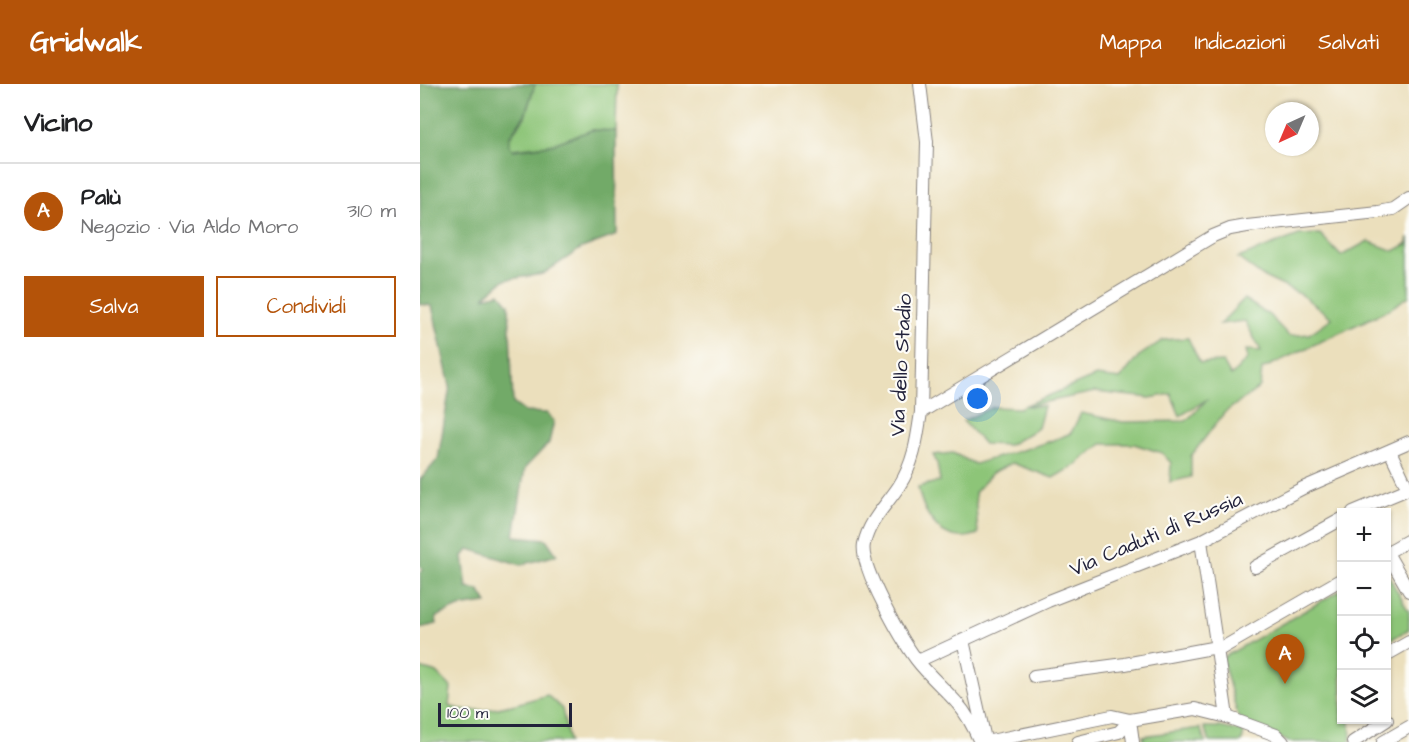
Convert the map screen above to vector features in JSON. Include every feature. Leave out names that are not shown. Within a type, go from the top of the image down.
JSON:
[{"type":"street","name":"Via dello Stadio","points":[[920,84],[927,142],[921,412],[916,450],[909,470],[869,527],[863,547],[866,563],[883,602],[918,661],[959,705],[982,742]]},
{"type":"street","points":[[921,412],[1213,236],[1230,229],[1247,226],[1378,212],[1393,209],[1409,198]]},
{"type":"street","name":"Via Caduti di Russia","points":[[918,661],[1048,601],[1201,541],[1303,488],[1409,442]]},
{"type":"street","points":[[1367,508],[1408,489],[1390,451]]},
{"type":"street","points":[[1255,567],[1337,521]]},
{"type":"street","points":[[1391,550],[1409,540]]},
{"type":"street","points":[[1201,541],[1227,717]]},
{"type":"street","points":[[1391,559],[1409,591]]},
{"type":"street","points":[[1034,676],[1217,649],[1337,581]]},
{"type":"street","points":[[963,640],[984,735],[982,742],[1112,716],[1130,720],[1195,709],[1227,717],[1276,735],[1283,742]]},
{"type":"street","points":[[1391,652],[1409,642]]},
{"type":"street","points":[[1077,742],[1119,732],[1130,720]]},
{"type":"street","points":[[1130,720],[1133,742]]},
{"type":"street","points":[[1353,742],[1367,738],[1382,724]]},
{"type":"street","points":[[1390,724],[1395,734]]},
{"type":"street","points":[[1383,742],[1409,727]]},
{"type":"green space","points":[[420,84],[535,84],[525,115],[509,137],[509,145],[513,150],[550,145],[592,130],[616,131],[617,235],[582,248],[543,274],[504,280],[484,297],[500,293],[509,304],[513,403],[525,412],[547,413],[554,421],[549,443],[525,468],[514,536],[546,539],[557,555],[521,565],[469,549],[463,556],[467,588],[479,590],[487,603],[459,607],[436,617],[437,624],[420,628],[420,573],[423,569],[420,566],[420,480],[438,459],[450,386],[432,306],[420,304]]},
{"type":"green space","points":[[535,84],[617,84],[616,131],[592,130],[550,145],[511,149],[508,145],[509,138],[525,117]]},
{"type":"green space","points":[[1320,234],[1341,256],[1368,241],[1394,251],[1407,244],[1409,237],[1409,296],[1388,310],[1262,369],[1260,387],[1224,413],[1191,456],[1191,477],[1170,482],[1171,463],[1162,453],[1134,444],[1102,444],[1074,466],[1053,478],[1012,463],[992,473],[975,493],[978,534],[966,537],[945,533],[930,518],[918,487],[940,481],[933,455],[953,453],[975,464],[1071,433],[1081,413],[1123,422],[1186,421],[1208,399],[1180,416],[1171,394],[1150,398],[1095,392],[1026,406],[1044,406],[1038,428],[1009,445],[984,444],[963,421],[993,407],[1019,408],[1096,376],[1120,379],[1139,356],[1163,340],[1188,338],[1200,363],[1223,362],[1231,376],[1248,358],[1246,350],[1261,351],[1245,321],[1220,324],[1244,299],[1269,315],[1289,336],[1309,334],[1332,318],[1300,294],[1262,276],[1238,258],[1299,235]]},
{"type":"green space","points":[[1391,580],[1409,612],[1409,629],[1391,640]]},
{"type":"green space","points":[[1337,592],[1337,724],[1350,724],[1351,740],[1347,742],[1289,742],[1239,720],[1222,658]]},
{"type":"green space","points":[[420,668],[437,673],[451,687],[449,706],[461,709],[498,708],[547,695],[562,709],[569,742],[420,742]]},
{"type":"green space","points":[[1204,727],[1219,727],[1244,732],[1242,742],[1210,742]]},
{"type":"green space","points":[[1200,728],[1206,742],[1144,742],[1143,736]]},
{"type":"place","name":"Palù","points":[[1285,684]]}]
